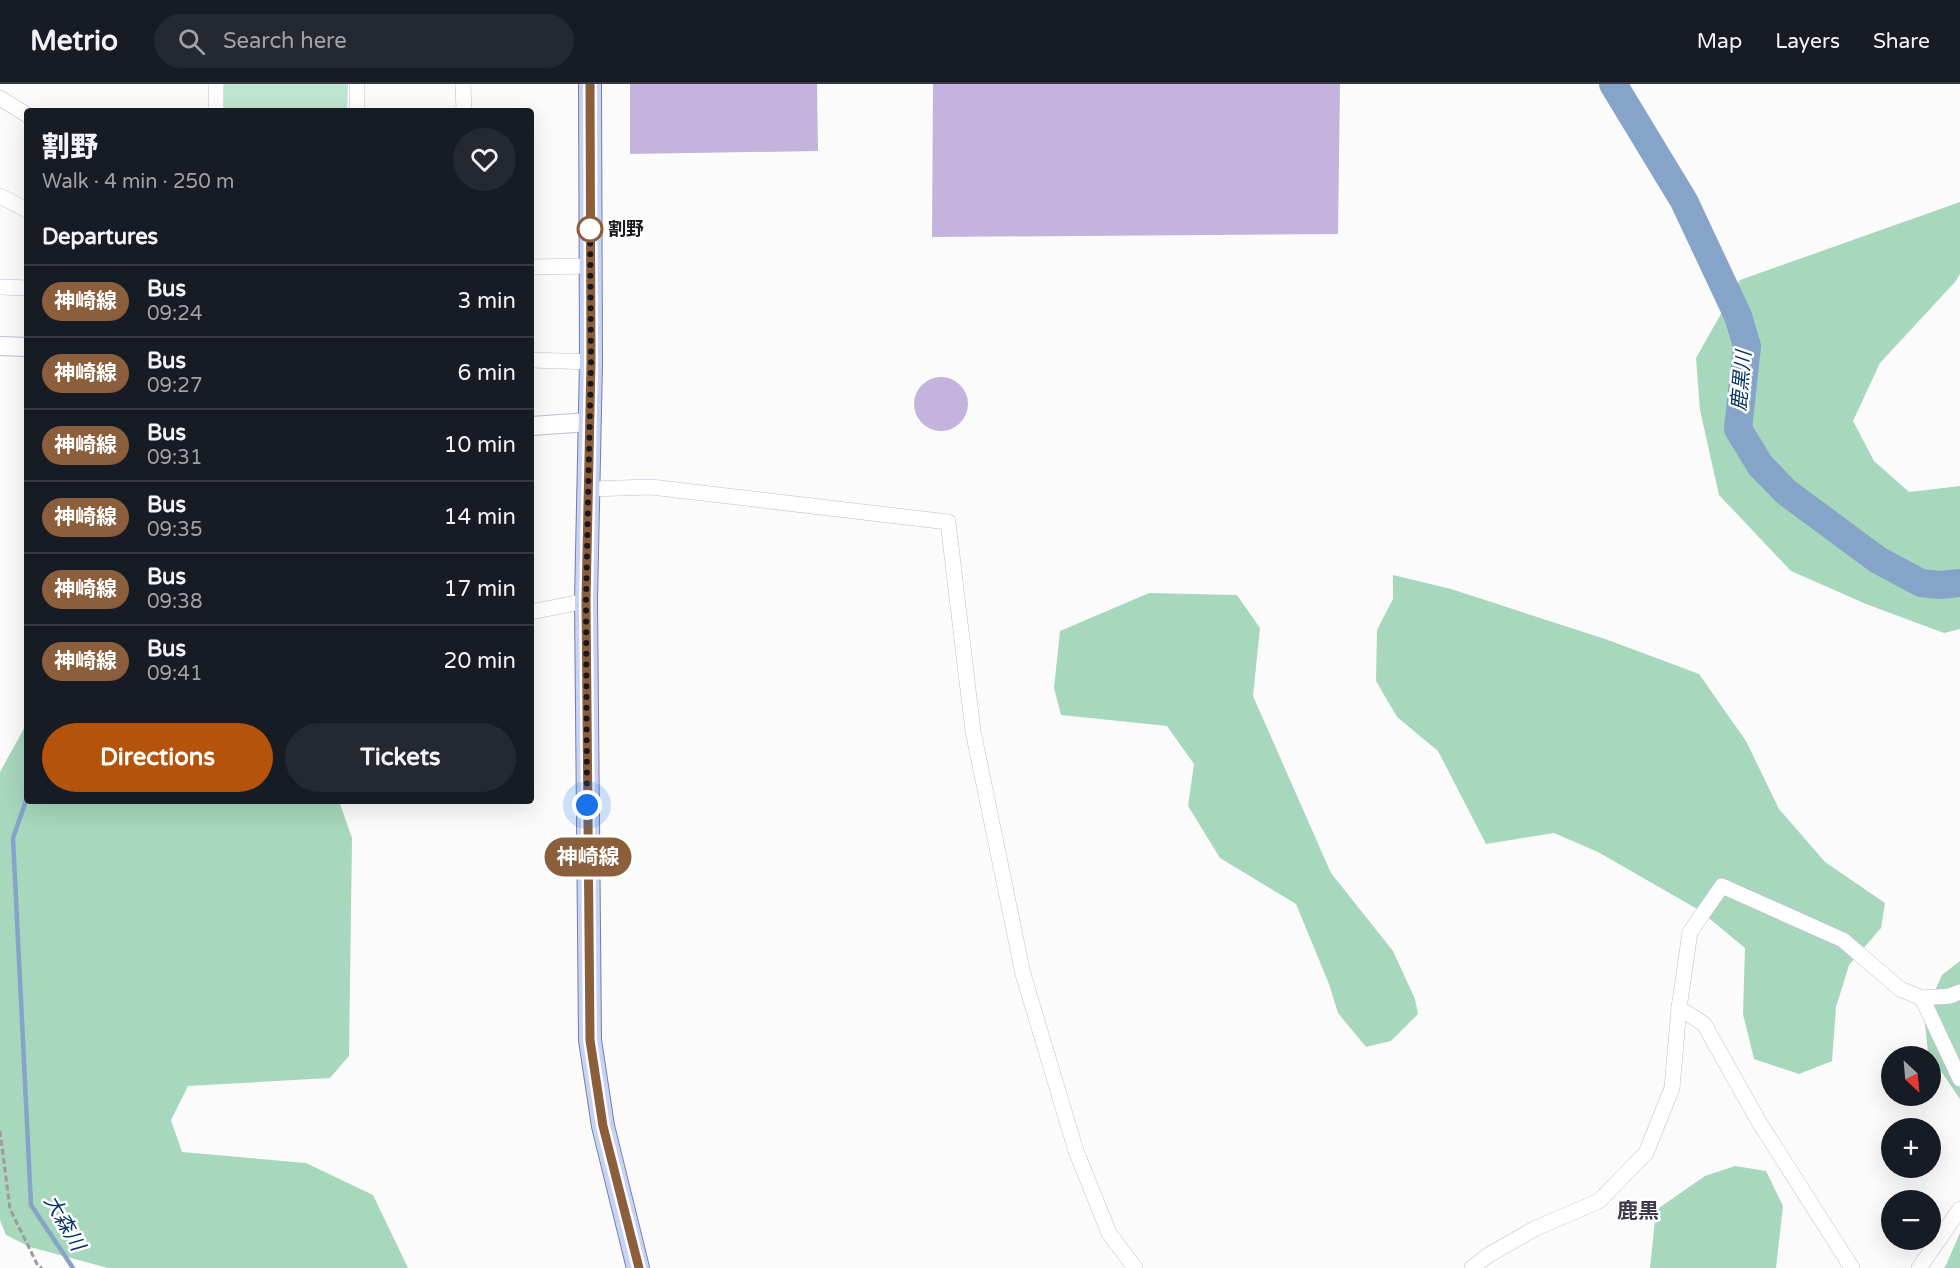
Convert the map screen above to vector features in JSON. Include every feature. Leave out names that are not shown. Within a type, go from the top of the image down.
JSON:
[{"type":"main road","points":[[590,84],[591,362],[586,601],[590,1040],[603,1126],[639,1268]]},
{"type":"street","points":[[216,84],[216,108]]},
{"type":"street","points":[[357,84],[357,108]]},
{"type":"street","points":[[463,84],[464,108]]},
{"type":"street","points":[[0,98],[24,113]]},
{"type":"street","points":[[0,196],[24,208]]},
{"type":"street","points":[[534,267],[590,266]]},
{"type":"street","points":[[0,287],[24,288]]},
{"type":"street","points":[[0,346],[24,346]]},
{"type":"street","points":[[534,360],[591,362]]},
{"type":"street","points":[[534,426],[589,422]]},
{"type":"street","points":[[589,489],[651,487],[948,522],[973,731],[1023,974],[1076,1151],[1109,1233],[1134,1268]]},
{"type":"street","points":[[534,611],[586,601]]},
{"type":"street","points":[[1473,1268],[1487,1256],[1534,1229],[1599,1201],[1646,1153],[1672,1088],[1689,932],[1722,886],[1843,940],[1900,989],[1922,998],[1950,996],[1960,992]]},
{"type":"street","points":[[1922,998],[1960,1079]]},
{"type":"street","points":[[1679,1008],[1704,1024],[1759,1122],[1852,1268]]},
{"type":"street","points":[[1919,1268],[1960,1209]]},
{"type":"path","points":[[0,1131],[10,1209],[38,1266],[42,1268]]},
{"type":"green space","points":[[224,84],[348,84],[347,108],[224,108]]},
{"type":"green space","points":[[1960,202],[1960,274],[1880,363],[1853,421],[1874,461],[1909,492],[1960,486],[1960,629],[1944,633],[1866,604],[1791,571],[1719,495],[1700,410],[1696,358],[1740,280]]},
{"type":"green space","points":[[1393,575],[1451,589],[1608,640],[1699,674],[1746,741],[1779,809],[1825,862],[1885,903],[1881,928],[1849,965],[1836,1007],[1832,1061],[1799,1074],[1754,1059],[1743,1014],[1745,948],[1699,910],[1598,852],[1554,833],[1486,844],[1438,751],[1397,717],[1376,681],[1377,630],[1393,599]]},
{"type":"green space","points":[[1149,593],[1237,595],[1260,628],[1253,696],[1331,873],[1393,951],[1415,999],[1418,1014],[1391,1041],[1366,1047],[1338,1013],[1329,984],[1296,904],[1220,858],[1188,806],[1194,764],[1167,726],[1061,715],[1054,688],[1060,631]]},
{"type":"green space","points":[[24,728],[24,804],[340,804],[352,838],[349,1056],[330,1078],[188,1086],[171,1120],[182,1152],[306,1163],[373,1195],[408,1268],[108,1268],[30,1247],[6,1235],[0,1220],[0,772]]},
{"type":"green space","points":[[1960,961],[1960,1099],[1941,1071],[1941,1046],[1927,1046],[1924,1015],[1942,975]]},
{"type":"green space","points":[[1735,1166],[1766,1171],[1783,1206],[1776,1268],[1650,1268],[1656,1210],[1705,1176]]},
{"type":"green space","points":[[1960,1233],[1960,1268],[1944,1268],[1946,1265]]},
{"type":"building","points":[[630,84],[817,84],[818,151],[630,154]]},
{"type":"building","points":[[933,84],[1340,84],[1338,234],[932,237]]},
{"type":"building","points":[[936,377],[946,377],[956,381],[964,389],[968,404],[964,419],[956,427],[946,431],[936,431],[926,427],[918,419],[914,409],[914,399],[918,389],[926,381]]},
{"type":"waterway","name":"鹿黒川","points":[[1613,84],[1684,201],[1738,316],[1747,346],[1738,429],[1760,465],[1786,492],[1878,560],[1921,583],[1940,585],[1960,583]]},
{"type":"waterway","name":"大森川","points":[[25,804],[13,838],[31,1205],[73,1268]]},
{"type":"bus line","name":"神崎線","points":[[590,84],[591,362],[586,601],[590,1040],[603,1126],[639,1268]]},
{"type":"place","name":"割野","points":[[590,229]]},
{"type":"district","name":"鹿黒","points":[[1638,1211]]},
{"type":"route","points":[[587,805],[586,601],[591,362],[590,221],[590,229]]}]
